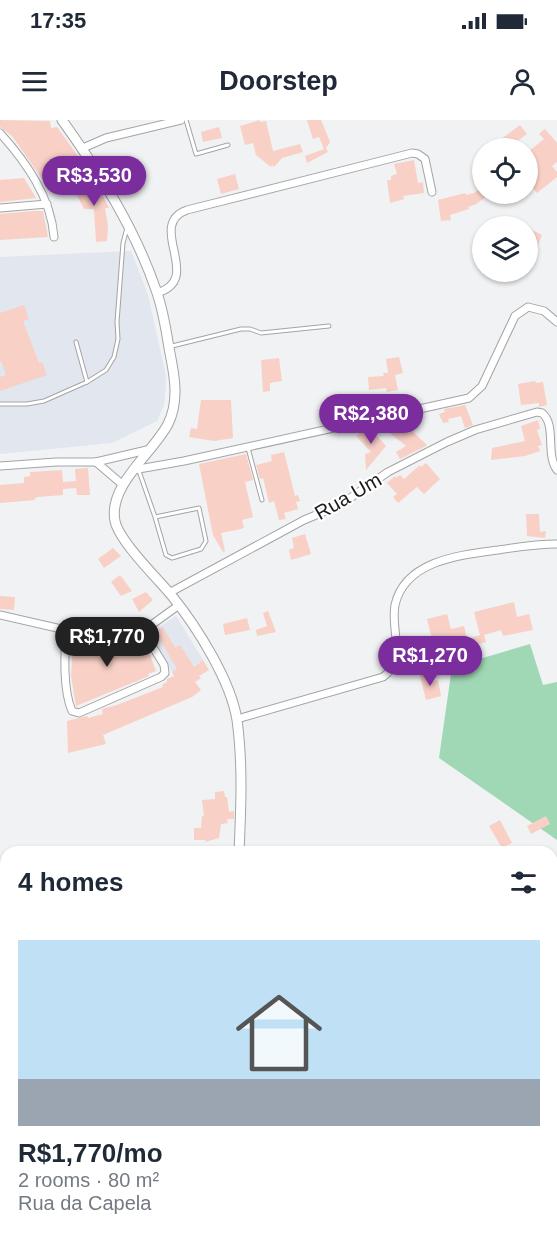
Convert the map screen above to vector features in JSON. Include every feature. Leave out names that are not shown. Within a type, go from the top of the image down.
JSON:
[{"type":"main road","points":[[62,120],[105,182],[157,292],[175,375],[174,408],[163,432],[123,485],[116,504],[115,518],[120,534],[179,605],[214,660],[226,686],[237,719],[241,767],[239,846]]},
{"type":"street","points":[[83,148],[106,138],[181,120]]},
{"type":"street","points":[[0,132],[26,165],[47,204],[51,214],[54,237]]},
{"type":"street","points":[[157,292],[171,287],[176,278],[171,226],[176,216],[187,210],[412,153],[425,159],[432,192]]},
{"type":"street","points":[[0,208],[47,204]]},
{"type":"street","points":[[135,470],[469,398],[482,386],[514,316],[528,307],[544,311],[557,322]]},
{"type":"street","name":"Rua Um","points":[[170,593],[304,520],[340,505],[388,472],[475,430],[537,412],[542,413],[549,420],[553,464],[557,470]]},
{"type":"street","points":[[0,466],[96,462],[151,449]]},
{"type":"street","points":[[96,462],[123,485]]},
{"type":"street","points":[[237,719],[383,677],[389,673],[397,662],[394,619],[398,598],[409,581],[426,567],[453,556],[539,544],[557,544]]},
{"type":"street","points":[[0,615],[118,642],[143,631],[179,605]]},
{"type":"street","points":[[67,631],[66,677],[69,704],[72,711],[79,713],[161,677],[165,673],[164,665],[143,631]]},
{"type":"lane","points":[[186,120],[196,154],[228,145]]},
{"type":"lane","points":[[0,404],[27,404],[44,401],[87,382],[105,370],[117,348],[123,243],[127,226]]},
{"type":"lane","points":[[169,347],[241,329],[261,333],[329,327]]},
{"type":"lane","points":[[76,342],[87,382]]},
{"type":"lane","points":[[248,446],[262,500]]},
{"type":"lane","points":[[135,470],[155,517],[166,555],[172,558],[201,549],[207,541],[199,508],[155,517]]},
{"type":"shaded area","points":[[131,251],[148,295],[165,371],[164,405],[157,421],[112,443],[0,454],[0,257]]},
{"type":"shaded area","points":[[176,616],[203,660],[176,679],[150,633]]},
{"type":"green space","points":[[530,644],[543,685],[557,682],[557,840],[439,758],[452,667]]},
{"type":"building","points":[[0,120],[50,121],[51,128],[57,127],[88,170],[63,172],[71,184],[55,185],[54,178],[42,179],[12,136],[0,127]]},
{"type":"building","points":[[260,120],[260,122],[266,121],[273,151],[300,144],[303,152],[282,158],[274,167],[272,165],[271,167],[256,155],[253,143],[245,145],[240,126]]},
{"type":"building","points":[[307,120],[321,120],[330,142],[326,148],[328,152],[307,163],[305,156],[324,149],[319,137],[313,139]]},
{"type":"building","points":[[520,125],[527,134],[522,138],[502,138]]},
{"type":"building","points":[[219,127],[222,138],[203,142],[201,132]]},
{"type":"building","points":[[545,129],[557,143],[557,162],[552,166],[557,172],[557,177],[538,192],[538,144],[544,139],[539,134]]},
{"type":"building","points":[[414,160],[418,183],[423,182],[424,193],[403,196],[404,199],[390,203],[387,180],[391,180],[391,176],[397,174],[394,164]]},
{"type":"building","points":[[235,174],[239,189],[221,194],[217,179]]},
{"type":"building","points":[[24,178],[36,198],[0,202],[0,180]]},
{"type":"building","points":[[95,183],[95,189],[99,189],[109,208],[105,208],[108,226],[107,241],[96,242],[94,209],[84,209],[71,184]]},
{"type":"building","points":[[465,193],[466,195],[472,194],[472,204],[476,204],[468,207],[469,209],[450,215],[451,220],[441,221],[438,200]]},
{"type":"building","points":[[43,211],[48,237],[0,240],[0,214]]},
{"type":"building","points":[[538,233],[542,235],[538,245]]},
{"type":"building","points":[[24,305],[29,319],[23,321],[39,363],[42,362],[47,375],[0,391],[0,377],[6,375],[0,362],[0,313]]},
{"type":"building","points":[[399,357],[403,373],[395,375],[398,390],[387,392],[386,388],[369,390],[368,377],[384,376],[383,373],[388,373],[386,359]]},
{"type":"building","points":[[279,358],[282,381],[270,383],[270,391],[263,392],[261,360]]},
{"type":"building","points":[[535,381],[536,383],[543,382],[547,405],[539,407],[539,403],[521,405],[518,384]]},
{"type":"building","points":[[201,400],[231,400],[233,438],[214,441],[189,437],[191,428],[197,429]]},
{"type":"building","points":[[465,405],[473,425],[465,428],[461,416],[448,419],[449,422],[443,423],[439,414],[445,412],[444,409]]},
{"type":"building","points":[[395,420],[405,429],[411,421],[417,426],[412,431],[427,445],[400,459],[396,452],[406,446],[385,429]]},
{"type":"building","points":[[538,420],[540,429],[537,430],[542,445],[538,446],[540,451],[525,456],[491,460],[492,448],[525,441],[521,426]]},
{"type":"building","points":[[368,426],[386,446],[366,470],[365,454],[371,452],[356,436]]},
{"type":"building","points":[[284,452],[295,496],[298,495],[300,501],[296,502],[298,509],[284,513],[286,519],[279,520],[274,501],[269,503],[263,478],[260,479],[256,465],[272,461],[271,455]]},
{"type":"building","points":[[246,454],[253,480],[245,482],[253,517],[242,520],[244,527],[241,529],[221,533],[225,551],[223,552],[213,535],[199,464]]},
{"type":"building","points":[[426,463],[440,479],[424,494],[417,487],[398,503],[393,497],[397,494],[387,483],[395,476],[396,478],[400,475],[404,479],[420,465],[421,467]]},
{"type":"building","points":[[88,468],[90,495],[77,495],[76,488],[63,489],[63,495],[0,503],[0,485],[24,483],[24,477],[30,476],[30,472],[62,470],[63,482],[76,481],[75,469]]},
{"type":"building","points":[[526,514],[539,514],[540,532],[546,531],[545,538],[527,536]]},
{"type":"building","points":[[305,534],[311,554],[291,560],[289,550],[294,548],[292,538]]},
{"type":"building","points":[[113,548],[121,556],[104,568],[98,559]]},
{"type":"building","points":[[120,575],[132,591],[121,596],[111,582]]},
{"type":"building","points":[[146,592],[153,600],[139,612],[132,599]]},
{"type":"building","points":[[0,596],[15,597],[14,610],[0,609]]},
{"type":"building","points":[[514,602],[517,617],[529,614],[533,630],[503,636],[501,630],[484,635],[486,642],[459,650],[458,648],[451,650],[450,647],[435,652],[427,619],[447,614],[451,629],[464,626],[467,639],[480,635],[474,612]]},
{"type":"building","points":[[268,611],[276,632],[257,636],[256,630],[267,626],[263,613]]},
{"type":"building","points":[[247,618],[250,630],[225,635],[223,624]]},
{"type":"building","points":[[163,627],[175,648],[180,645],[194,667],[203,660],[209,670],[199,676],[201,678],[195,682],[201,690],[192,697],[103,735],[106,744],[68,753],[67,721],[103,714],[102,709],[163,687],[167,679],[174,676],[172,672],[177,669],[161,641],[157,643],[152,633]]},
{"type":"building","points":[[73,638],[117,648],[140,641],[142,647],[147,647],[156,671],[76,706],[71,676]]},
{"type":"building","points":[[426,670],[428,683],[438,680],[441,696],[426,700],[419,672]]},
{"type":"building","points":[[224,791],[229,812],[234,811],[234,819],[227,819],[228,823],[221,824],[219,838],[205,842],[206,840],[194,840],[194,828],[201,828],[202,816],[204,816],[202,800],[215,799],[215,792]]},
{"type":"building","points":[[546,816],[550,824],[531,834],[527,826]]},
{"type":"building","points":[[500,820],[512,843],[501,846],[489,826]]}]
